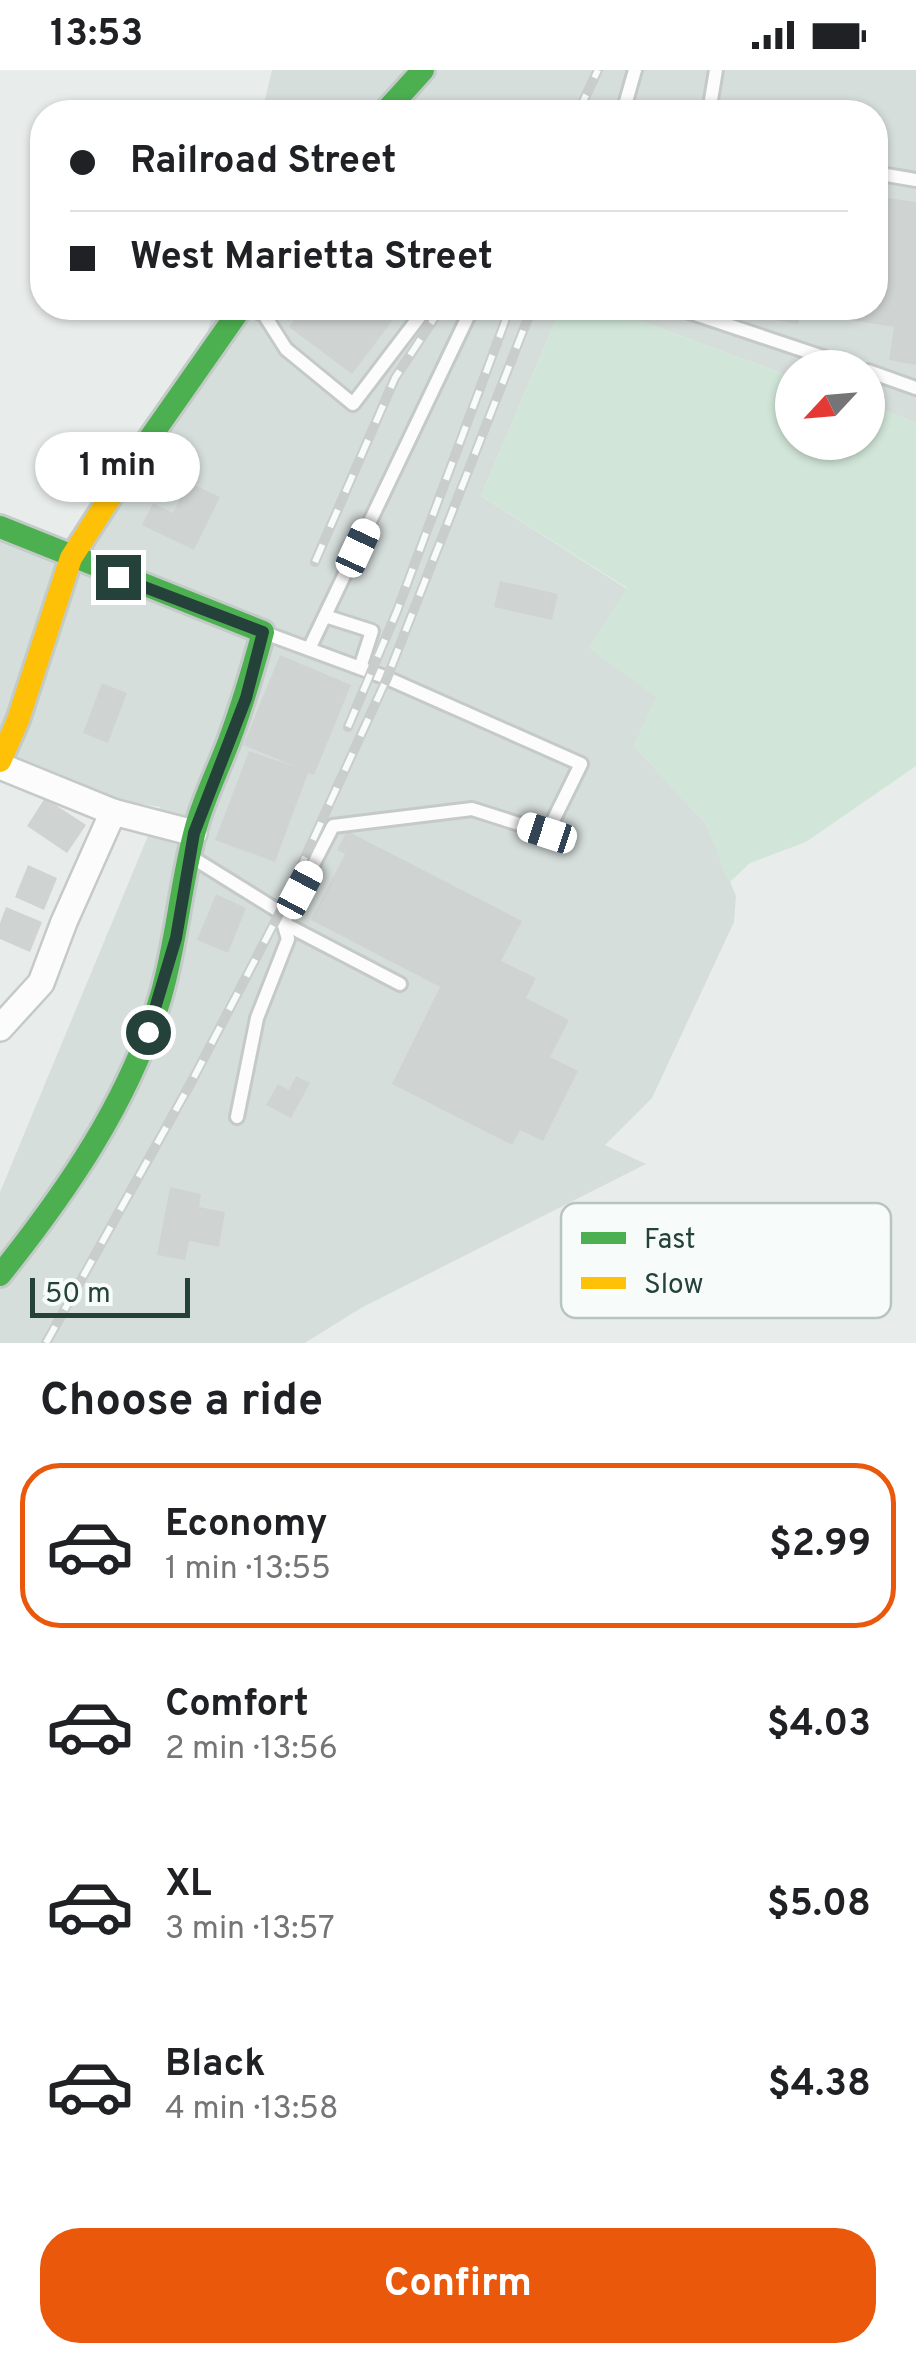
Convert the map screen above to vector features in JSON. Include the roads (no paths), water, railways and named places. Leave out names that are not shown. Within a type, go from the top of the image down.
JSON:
[{"type":"street","points":[[193,845],[0,764],[71,558],[232,320]]},
{"type":"street","points":[[0,527],[263,632],[246,698],[193,845],[176,938],[159,1003],[137,1061],[106,1124],[72,1178],[0,1275]]},
{"type":"street","points":[[0,1028],[41,983],[113,812]]},
{"type":"lane","points":[[626,100],[635,70]]},
{"type":"lane","points":[[711,100],[716,70]]},
{"type":"lane","points":[[888,175],[916,180]]},
{"type":"lane","points":[[267,320],[286,349],[352,404],[417,320]]},
{"type":"lane","points":[[309,649],[466,320]]},
{"type":"lane","points":[[713,320],[802,350]]},
{"type":"lane","points":[[885,377],[916,388]]},
{"type":"lane","points":[[325,616],[372,630],[360,668]]},
{"type":"lane","points":[[263,632],[360,668],[581,764],[547,833],[472,809],[333,826],[283,923]]},
{"type":"lane","points":[[193,845],[280,912],[288,940],[258,1018],[237,1117]]},
{"type":"lane","points":[[283,923],[400,984]]},
{"type":"railway","points":[[584,100],[598,70]]},
{"type":"railway","points":[[315,562],[395,378],[433,320]]},
{"type":"railway","points":[[348,727],[397,611],[506,320]]},
{"type":"railway","points":[[46,1343],[193,1079],[280,912],[387,678],[527,320]]}]
